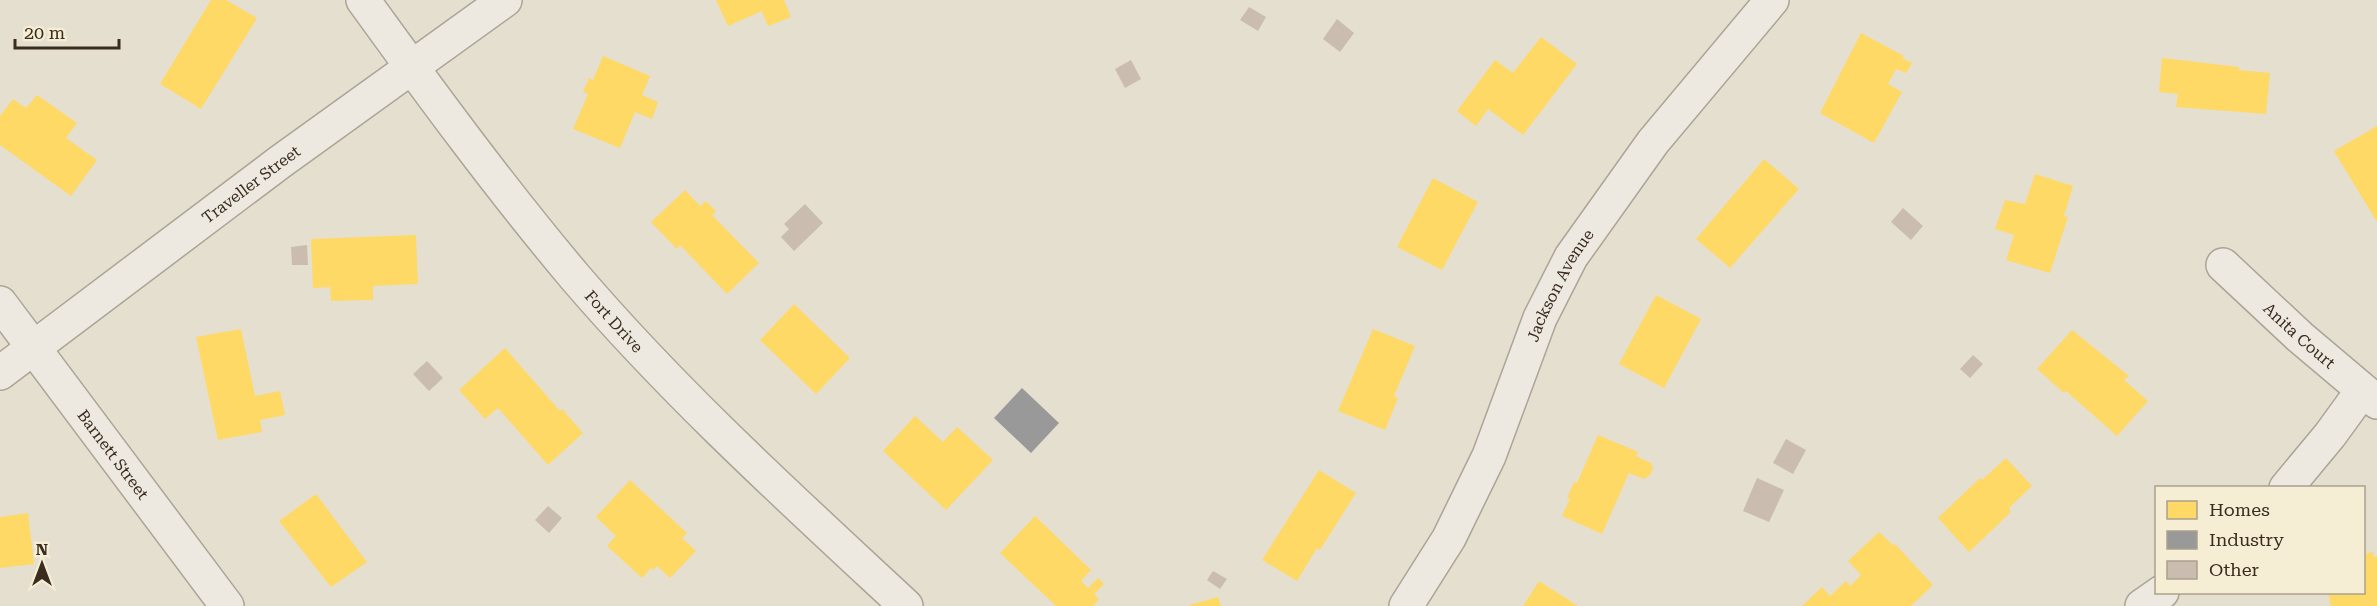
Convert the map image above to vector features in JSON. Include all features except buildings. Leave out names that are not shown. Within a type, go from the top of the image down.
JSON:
[{"type":"street","name":"Fort Drive","points":[[363,0],[501,187],[577,279],[686,396],[793,501],[906,606]]},
{"type":"street","name":"Traveller Street","points":[[0,373],[411,66],[504,0]]},
{"type":"street","name":"Jackson Avenue","points":[[1406,606],[1449,538],[1489,456],[1540,318],[1571,257],[1653,142],[1772,0]]},
{"type":"street","name":"Anita Court","points":[[2223,266],[2370,397]]},
{"type":"street","name":"Barnett Street","points":[[0,303],[227,606]]},
{"type":"street","points":[[2288,486],[2330,435],[2370,397]]},
{"type":"street","points":[[2142,606],[2159,594]]}]
